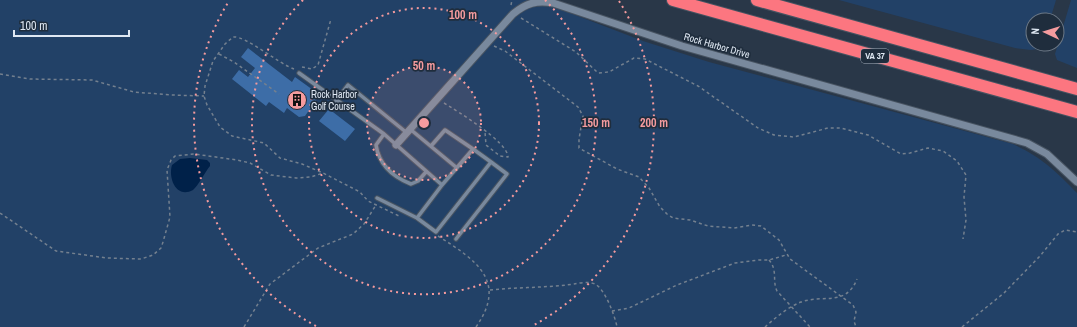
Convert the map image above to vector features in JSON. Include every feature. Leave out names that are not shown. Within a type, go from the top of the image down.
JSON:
[{"type":"highway","name":"VA 37","points":[[673,0],[1077,112]]},
{"type":"highway","name":"VA 37","points":[[757,0],[1077,89]]},
{"type":"street","name":"Rock Harbor Drive","points":[[396,145],[513,14],[533,2],[553,3],[682,46],[1032,145],[1047,154],[1077,182]]},
{"type":"lane","points":[[297,70],[336,101],[384,134],[442,185]]},
{"type":"lane","points":[[336,101],[347,85],[349,85],[431,146],[457,168]]},
{"type":"lane","points":[[431,146],[445,130],[507,174],[456,239]]},
{"type":"lane","points":[[384,134],[376,145],[378,155],[384,166],[400,180],[411,184],[418,181],[426,172]]},
{"type":"lane","points":[[417,218],[442,185],[473,149]]},
{"type":"lane","points":[[377,198],[417,218],[436,232],[491,162]]},
{"type":"path","points":[[513,14],[576,52],[598,74],[609,72],[634,58],[645,59],[698,86],[758,128],[774,135],[794,137],[828,128],[841,128],[868,135],[901,154],[928,148],[943,151],[957,161],[966,175],[964,197],[966,220],[963,239]]},
{"type":"path","points":[[300,67],[312,69],[318,65],[331,19]]},
{"type":"path","points":[[297,70],[236,36],[229,40],[209,69],[204,96],[213,118],[226,133],[238,138],[264,143],[280,158],[302,164],[323,173],[360,192],[368,201],[400,216]]},
{"type":"path","points":[[485,44],[506,51],[578,107],[582,116],[579,148],[613,167],[639,177],[667,214],[674,218],[690,220],[708,226],[734,228],[752,225],[761,226],[779,240],[786,255],[824,285],[842,296],[856,309],[854,321],[856,327]]},
{"type":"path","points":[[219,53],[279,94]]},
{"type":"path","points":[[0,74],[30,79],[92,80],[134,92],[204,96]]},
{"type":"path","points":[[437,98],[502,144],[508,157],[500,156],[486,145],[485,132]]},
{"type":"path","points":[[0,213],[56,251],[107,258],[141,259],[153,255],[161,248],[163,242],[170,217],[167,170],[171,160],[175,156],[194,154],[237,160],[250,163],[271,175],[284,177],[305,178],[323,173]]},
{"type":"path","points":[[244,327],[270,284],[318,248],[353,234],[364,224],[376,205]]},
{"type":"path","points":[[962,327],[1004,293],[1040,256],[1058,234],[1065,230],[1077,232]]},
{"type":"path","points":[[435,234],[481,269],[485,275],[490,290],[486,309],[476,327]]},
{"type":"path","points":[[612,311],[629,308],[677,285],[735,263],[752,260],[769,260],[786,255]]},
{"type":"path","points":[[769,260],[774,267],[776,288],[810,327]]},
{"type":"path","points":[[765,327],[792,307],[807,300],[842,296],[850,292],[857,279]]},
{"type":"path","points":[[490,290],[550,287],[582,282],[593,283],[602,291],[612,311],[617,327]]},
{"type":"shaded area","points":[[0,0],[536,0],[643,41],[709,62],[1013,144],[1032,154],[1048,165],[1077,193],[1077,327],[0,327]]},
{"type":"shaded area","points":[[839,0],[1056,0],[1052,12],[1025,12],[1025,49],[1015,48]]},
{"type":"shaded area","points":[[1071,0],[1077,0],[1077,68],[1057,60],[1055,54],[1056,52],[1065,52],[1065,20]]},
{"type":"shaded area","points":[[190,158],[207,160],[210,163],[210,166],[193,190],[182,192],[172,181],[172,165],[180,159]]},
{"type":"building","points":[[248,48],[292,82],[295,77],[320,95],[305,116],[299,117],[287,108],[284,113],[269,102],[266,106],[232,79],[239,70],[248,77],[255,68],[241,57]]},
{"type":"building","points":[[329,109],[355,129],[345,141],[319,121]]},
{"type":"place","name":"Rock Harbor Golf Course","points":[[297,100]]}]
